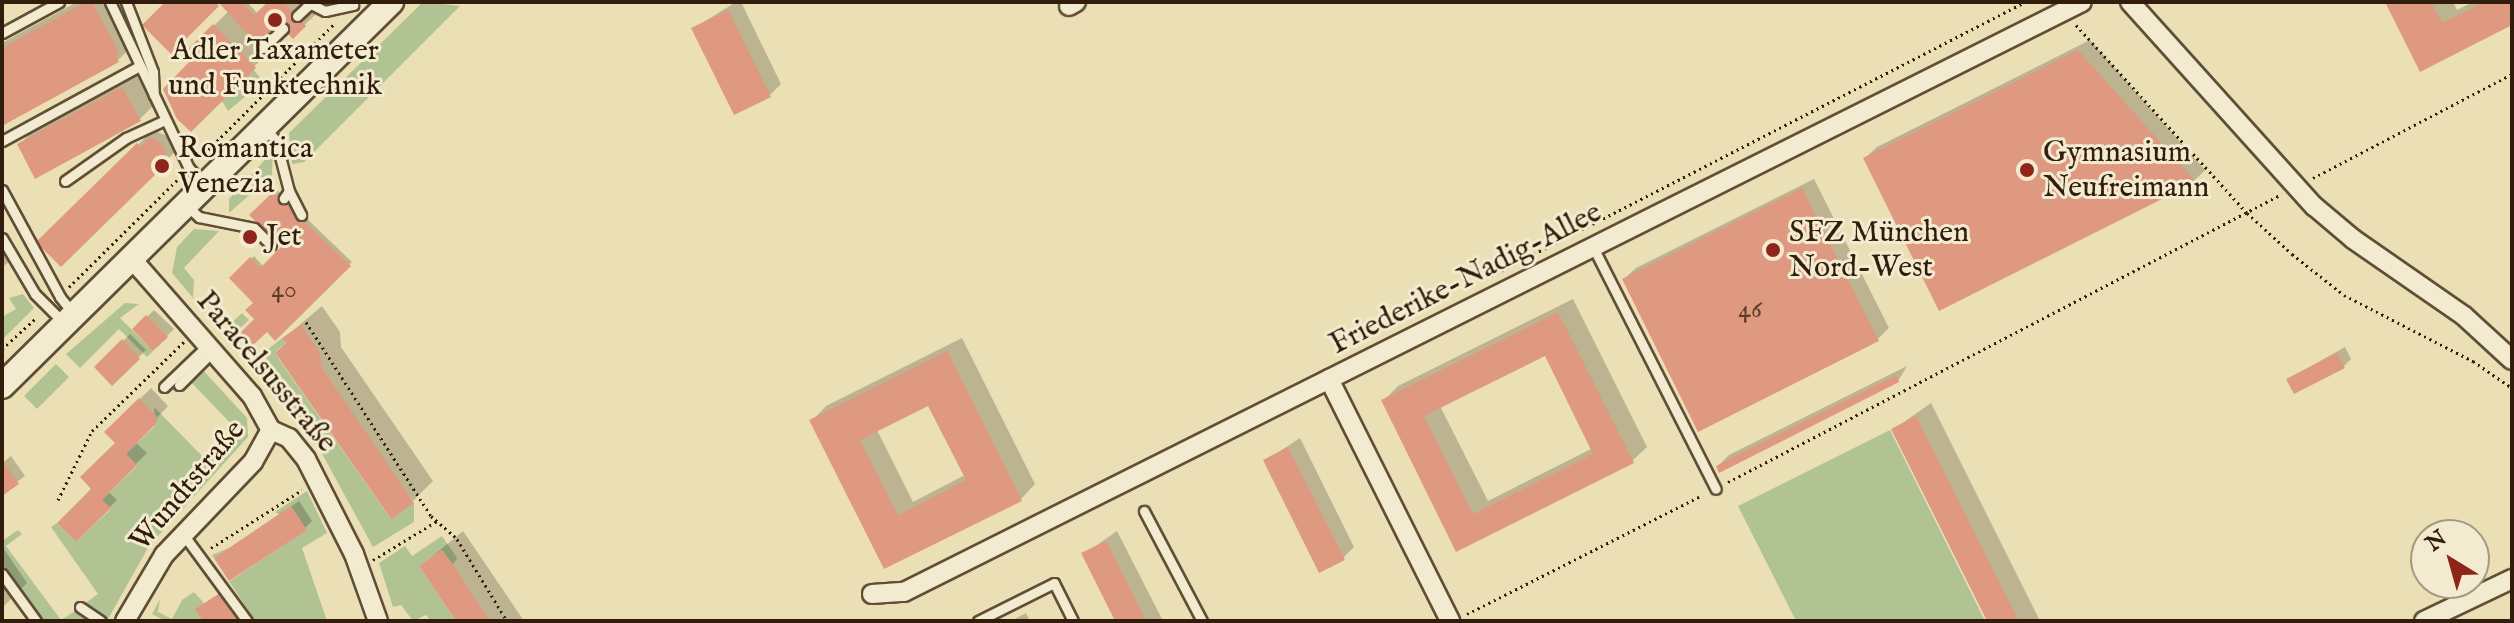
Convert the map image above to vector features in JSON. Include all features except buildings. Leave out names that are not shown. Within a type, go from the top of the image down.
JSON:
[{"type":"main road","points":[[2,386],[391,2]]},
{"type":"street","points":[[2130,2],[2295,187],[2353,239],[2448,304],[2512,360]]},
{"type":"street","name":"Friederike-Nadig-Allee","points":[[872,594],[904,592],[2070,6]]},
{"type":"street","name":"Paracelsusstraße","points":[[131,258],[252,396],[271,430],[289,438],[319,482],[358,566],[378,621]]},
{"type":"street","points":[[1329,379],[1458,618]]},
{"type":"street","name":"Wundtstraße","points":[[125,621],[153,572],[183,534],[253,462],[271,430]]},
{"type":"street","points":[[2424,621],[2512,579]]},
{"type":"lane","points":[[2,33],[59,2]]},
{"type":"lane","points":[[110,2],[138,67],[189,168],[205,185]]},
{"type":"lane","points":[[126,2],[153,72],[154,99]]},
{"type":"lane","points":[[297,16],[309,3],[325,11],[352,4],[371,22]]},
{"type":"lane","points":[[263,48],[283,29]]},
{"type":"lane","points":[[2,141],[138,67]]},
{"type":"lane","points":[[65,181],[126,138],[165,120]]},
{"type":"lane","points":[[264,128],[276,141],[290,200],[301,215]]},
{"type":"lane","points":[[2,190],[70,319]]},
{"type":"lane","points":[[186,205],[199,217],[254,228],[271,245]]},
{"type":"lane","points":[[2,238],[35,294],[70,319]]},
{"type":"lane","points":[[1593,247],[1716,489]]},
{"type":"lane","points":[[179,385],[206,342]]},
{"type":"lane","points":[[164,387],[206,342]]},
{"type":"lane","points":[[1144,511],[1202,621]]},
{"type":"lane","points":[[183,534],[247,621]]},
{"type":"lane","points":[[2,574],[36,621]]},
{"type":"lane","points":[[978,621],[1054,583],[1073,621]]},
{"type":"lane","points":[[80,607],[101,621]]},
{"type":"path","points":[[1477,283],[2025,2]]},
{"type":"path","points":[[2070,6],[2247,213],[2344,295],[2473,361],[2512,388]]},
{"type":"path","points":[[1458,618],[1716,489],[2512,74]]},
{"type":"path","points":[[306,322],[437,521],[457,539],[507,621]]},
{"type":"path","points":[[58,500],[92,431],[206,342]]},
{"type":"path","points":[[202,556],[291,494],[319,482]]},
{"type":"path","points":[[358,566],[437,521]]},
{"type":"green space","points":[[423,2],[460,6],[304,162],[292,164],[289,133]]},
{"type":"green space","points":[[254,70],[263,82],[228,111],[222,101]]},
{"type":"green space","points":[[273,151],[272,175],[229,213],[229,199]]},
{"type":"green space","points":[[194,229],[219,231],[184,268],[194,280],[193,297],[224,330],[242,313],[249,320],[228,339],[172,273],[177,247]]},
{"type":"green space","points":[[23,294],[34,308],[2,340],[2,317],[16,309],[9,298]]},
{"type":"green space","points":[[125,303],[139,304],[120,318],[153,351],[147,357],[119,329],[80,368],[66,354]]},
{"type":"green space","points":[[282,338],[286,343],[276,351],[278,358],[390,518],[414,503],[414,522],[373,547],[320,450],[251,363]]},
{"type":"green space","points":[[56,364],[69,377],[37,409],[24,396]]},
{"type":"green space","points":[[202,369],[247,418],[248,437],[149,546],[108,619],[84,604],[98,594],[51,527],[57,523],[76,542],[111,509],[102,500],[137,466],[126,454],[155,426],[154,407],[205,459],[236,429],[190,381]]},
{"type":"green space","points":[[1890,430],[1985,621],[1796,621],[1738,506]]},
{"type":"green space","points":[[307,491],[327,533],[302,548],[327,621],[255,621],[212,555],[231,547],[214,558],[230,581],[306,530],[275,512]]},
{"type":"green space","points":[[18,530],[22,534],[6,546],[61,620],[75,611],[87,621],[42,621],[2,565],[2,541]]},
{"type":"green space","points":[[442,536],[457,558],[453,565],[442,550],[419,566],[456,621],[431,621],[426,615],[413,621],[401,605],[393,607],[379,563],[405,546],[412,556]]},
{"type":"green space","points":[[194,592],[204,603],[196,609],[203,621],[165,621],[152,614],[160,599],[158,612],[172,619],[182,600]]},
{"type":"place","name":"Adler Taxameter und Funktechnik","points":[[275,20]]},
{"type":"place","name":"Romantica Venezia","points":[[162,166]]},
{"type":"place","name":"Gymnasium Neufreimann","points":[[2027,170]]},
{"type":"place","name":"Jet","points":[[250,237]]},
{"type":"place","name":"SFZ München Nord-West","points":[[1773,250]]}]
